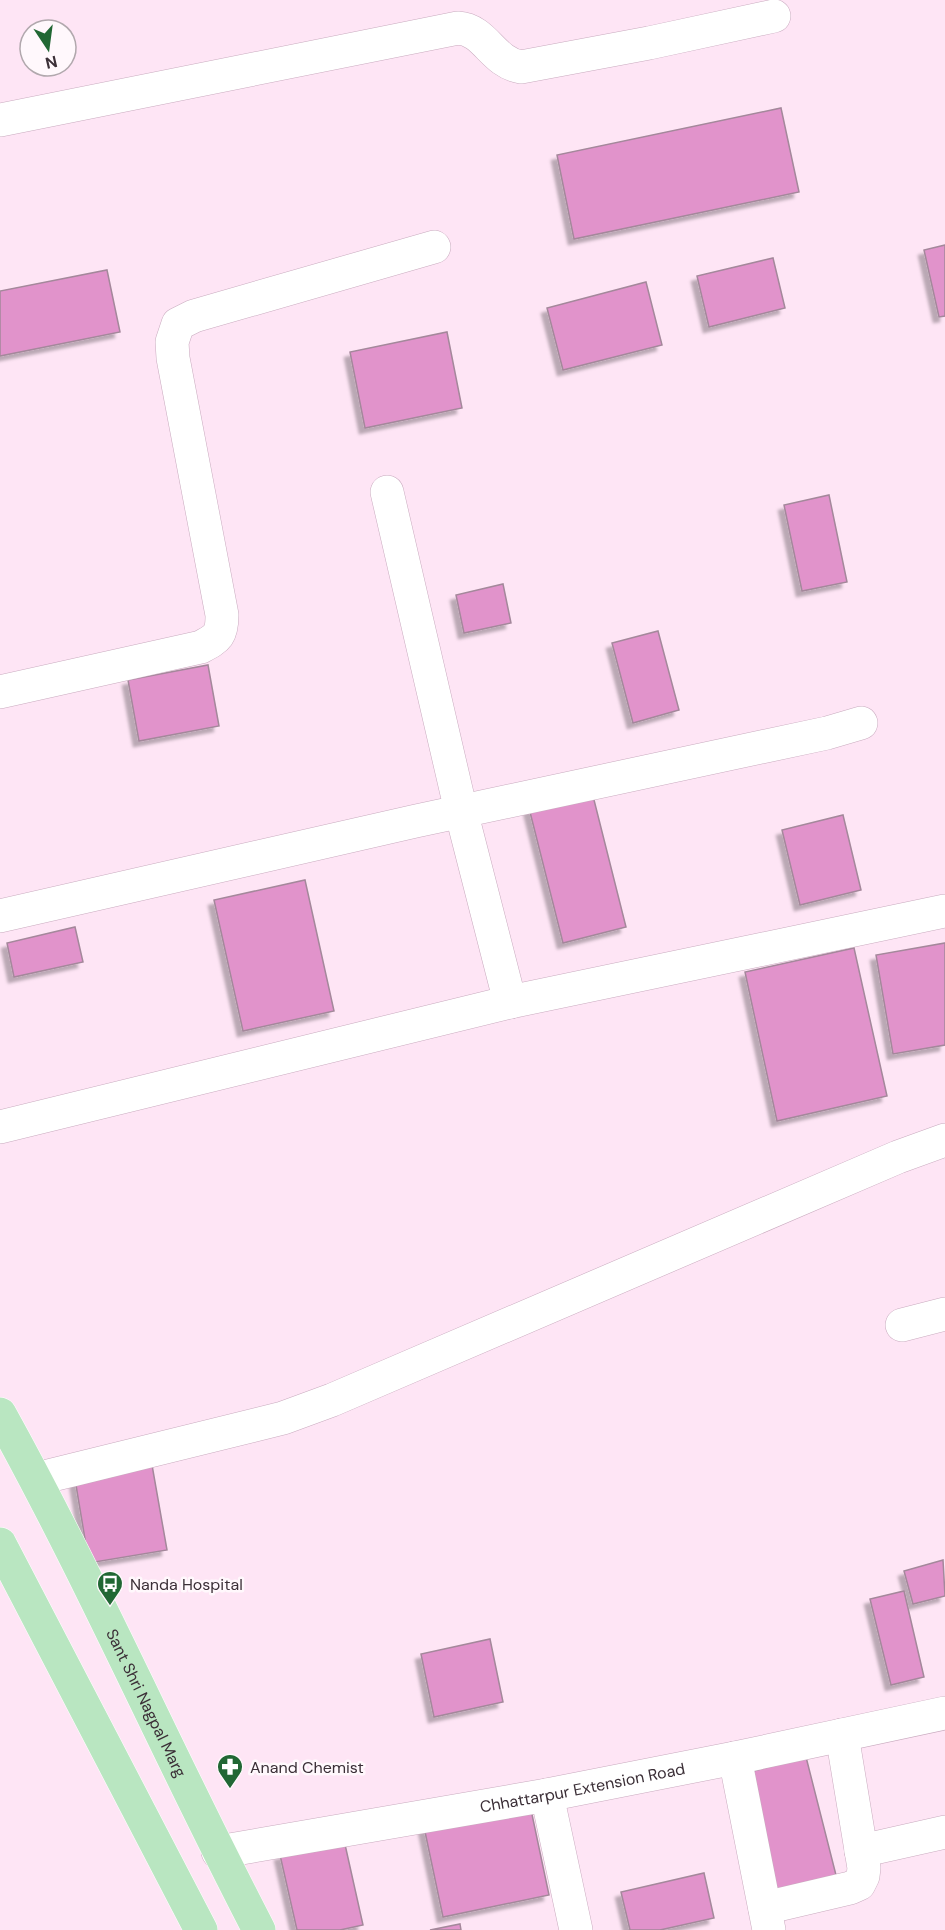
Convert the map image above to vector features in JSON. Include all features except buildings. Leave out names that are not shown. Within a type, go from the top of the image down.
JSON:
[{"type":"main road","name":"Sant Shri Nagpal Marg","points":[[0,1414],[36,1479],[218,1852],[259,1930]]},
{"type":"main road","points":[[0,1544],[201,1930]]},
{"type":"street","points":[[0,120],[458,28],[468,29],[475,33],[498,57],[509,65],[520,67],[649,43],[774,16]]},
{"type":"street","points":[[0,692],[201,647],[216,639],[222,629],[222,615],[173,358],[172,342],[178,324],[194,316],[434,248]]},
{"type":"street","points":[[387,492],[461,811],[510,1002]]},
{"type":"street","points":[[0,916],[461,811],[827,733],[861,723]]},
{"type":"street","points":[[0,1127],[510,1002],[945,911]]},
{"type":"street","points":[[36,1479],[284,1418],[332,1400],[898,1157],[945,1140]]},
{"type":"street","points":[[902,1325],[945,1314]]},
{"type":"street","name":"Chhattarpur Extension Road","points":[[218,1852],[547,1795],[945,1713]]},
{"type":"street","points":[[735,1758],[767,1919],[859,1884],[863,1876],[864,1868],[842,1735]]},
{"type":"street","points":[[547,1795],[576,1930]]},
{"type":"street","points":[[861,1851],[945,1832]]},
{"type":"place","name":"Nanda Hospital","points":[[110,1607]]},
{"type":"place","name":"Anand Chemist","points":[[230,1790]]}]
